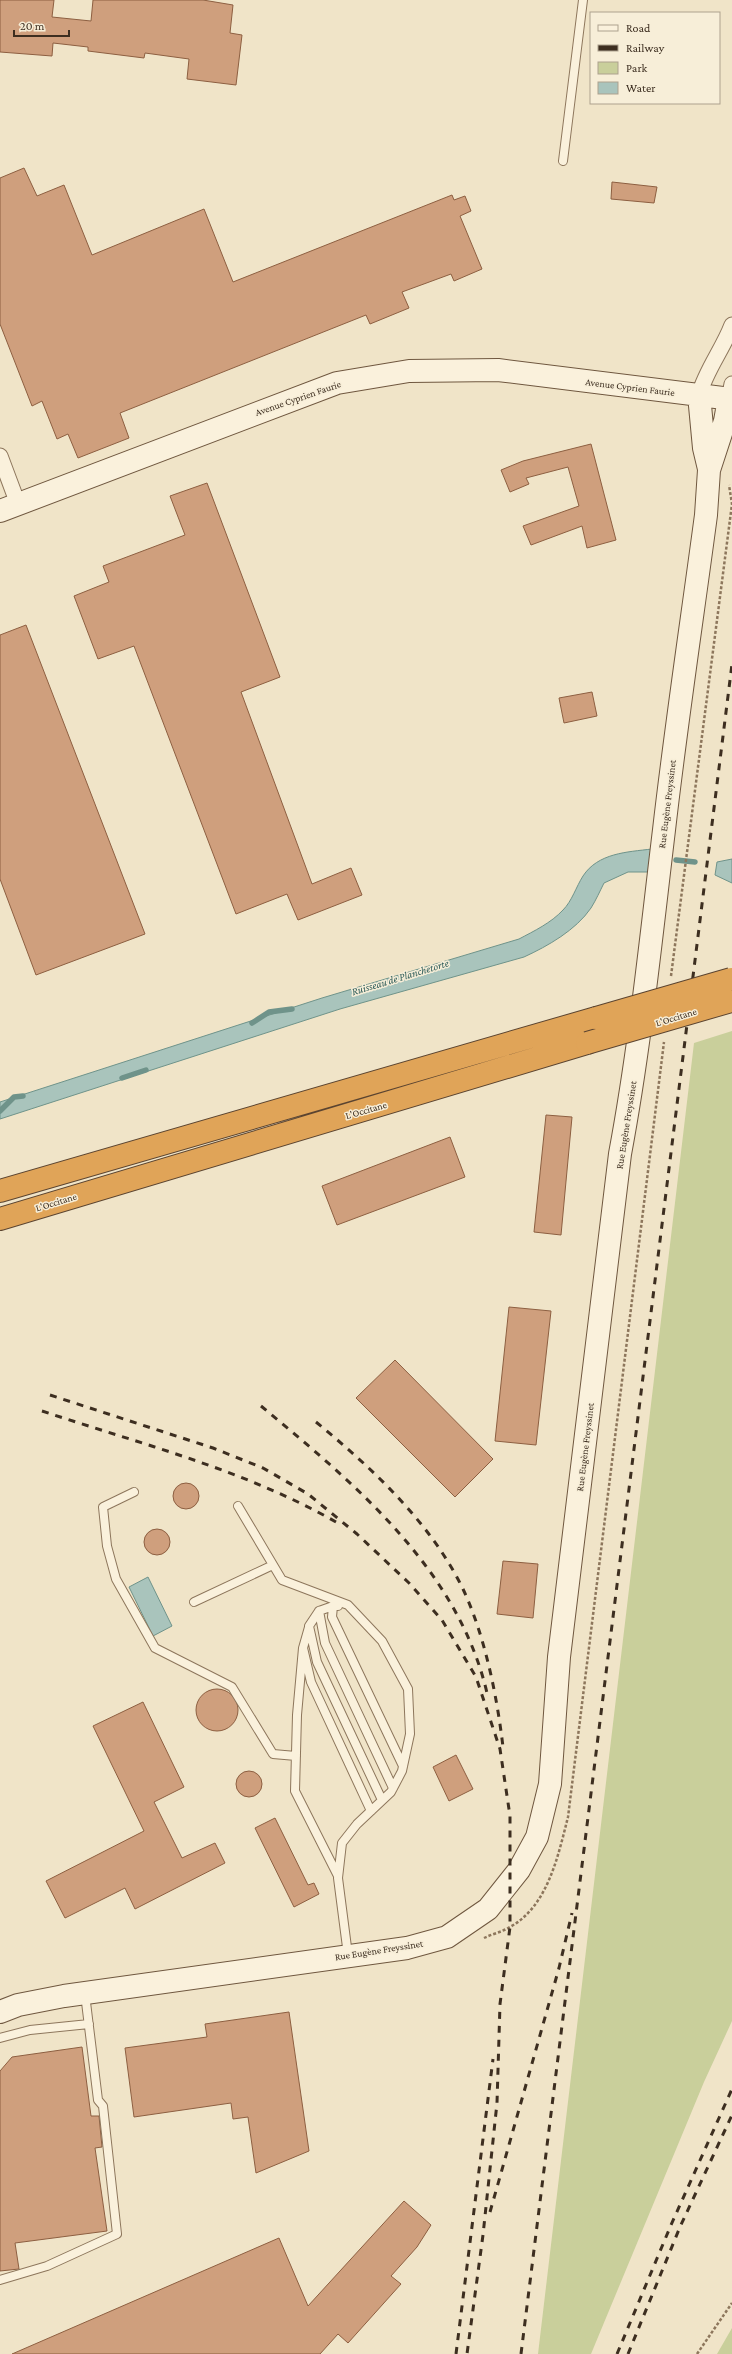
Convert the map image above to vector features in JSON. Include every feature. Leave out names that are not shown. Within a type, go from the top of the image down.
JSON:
[{"type":"highway","points":[[0,1191],[731,979]]},
{"type":"highway","name":"L'Occitane","points":[[0,1219],[731,1000]]},
{"type":"street","points":[[701,387],[725,342],[732,325]]},
{"type":"street","name":"Avenue Cyprien Faurie","points":[[9,507],[337,383],[375,375],[441,369],[498,370],[701,387],[731,394]]},
{"type":"street","name":"Rue Eugène Freyssinet","points":[[701,387],[704,448],[709,470]]},
{"type":"street","name":"Rue Eugène Freyssinet","points":[[0,2012],[18,2005],[84,1993],[408,1948],[447,1937],[488,1909],[519,1870],[537,1837],[550,1784],[559,1657],[620,1154],[631,1093],[649,970],[664,829],[706,515],[709,470],[726,422],[731,394]]},
{"type":"street","points":[[0,456],[9,507]]},
{"type":"lane","points":[[564,161],[584,0]]},
{"type":"lane","points":[[134,1492],[103,1507],[107,1546],[116,1579],[155,1648],[232,1687],[273,1754],[296,1756]]},
{"type":"lane","points":[[238,1506],[282,1580],[348,1605],[382,1641],[408,1689],[410,1734],[403,1766],[393,1788],[342,1843],[338,1878],[348,1956]]},
{"type":"lane","points":[[194,1602],[273,1565]]},
{"type":"lane","points":[[338,1878],[295,1791],[296,1715],[303,1648],[309,1626],[319,1611],[333,1606],[348,1605]]},
{"type":"lane","points":[[333,1606],[332,1617],[403,1766]]},
{"type":"lane","points":[[319,1611],[325,1643],[393,1788]]},
{"type":"lane","points":[[309,1626],[317,1662],[382,1800]]},
{"type":"lane","points":[[303,1648],[311,1682],[371,1810]]},
{"type":"lane","points":[[0,2280],[47,2266],[117,2234],[103,2106],[98,2100],[84,1993]]},
{"type":"lane","points":[[0,2038],[30,2030],[88,2024]]},
{"type":"path","points":[[671,980],[687,844],[732,504],[730,486],[722,470],[709,470]]},
{"type":"path","points":[[479,1940],[510,1927],[532,1909],[546,1885],[568,1817],[664,1036]]},
{"type":"path","points":[[697,2354],[732,2303]]},
{"type":"green space","points":[[732,1031],[732,2021],[704,2082],[591,2354],[538,2354],[694,1043]]},
{"type":"green space","points":[[732,2328],[732,2354],[717,2354]]},
{"type":"water","points":[[652,849],[648,872],[628,872],[604,883],[591,908],[578,923],[561,937],[524,957],[340,1009],[0,1119],[0,1102],[322,998],[519,939],[548,923],[558,915],[566,906],[583,876],[589,868],[597,862],[614,855]]},
{"type":"water","points":[[732,859],[732,883],[715,875],[717,862]]},
{"type":"water","points":[[148,1577],[172,1626],[153,1636],[129,1587]]},
{"type":"building","points":[[0,0],[54,0],[52,17],[91,21],[93,0],[203,0],[233,5],[230,33],[242,35],[236,85],[187,79],[189,59],[145,53],[144,58],[88,51],[88,47],[53,43],[52,56],[0,52]]},
{"type":"building","points":[[24,168],[37,196],[64,185],[92,255],[204,209],[233,282],[452,195],[454,200],[465,196],[471,211],[460,216],[482,269],[454,281],[451,274],[402,292],[409,308],[370,324],[366,315],[120,413],[129,438],[78,458],[68,434],[57,439],[42,401],[32,406],[0,324],[0,178]]},
{"type":"building","points":[[612,182],[657,187],[654,203],[611,199]]},
{"type":"building","points":[[591,444],[616,540],[587,548],[582,526],[531,545],[523,526],[579,506],[568,467],[526,478],[529,484],[510,492],[501,470],[523,461]]},
{"type":"building","points":[[207,483],[280,677],[241,692],[312,884],[351,868],[362,895],[298,920],[287,894],[236,914],[134,646],[98,659],[74,596],[109,582],[103,566],[185,535],[170,496]]},
{"type":"building","points":[[26,625],[145,934],[36,975],[0,879],[0,635]]},
{"type":"building","points":[[592,692],[597,716],[564,723],[559,698]]},
{"type":"building","points":[[546,1115],[572,1117],[561,1235],[534,1232]]},
{"type":"building","points":[[450,1137],[465,1177],[337,1225],[322,1186]]},
{"type":"building","points":[[509,1307],[551,1311],[536,1445],[495,1441]]},
{"type":"building","points":[[395,1360],[493,1459],[455,1497],[356,1398]]},
{"type":"building","points":[[186,1483],[195,1487],[199,1496],[195,1505],[186,1509],[177,1505],[173,1496],[177,1487]]},
{"type":"building","points":[[157,1529],[166,1533],[170,1542],[166,1551],[157,1555],[148,1551],[144,1542],[148,1533]]},
{"type":"building","points":[[503,1561],[538,1564],[533,1618],[497,1614]]},
{"type":"building","points":[[213,1689],[221,1689],[232,1695],[238,1706],[238,1714],[232,1725],[221,1731],[213,1731],[202,1725],[196,1714],[196,1706],[202,1695]]},
{"type":"building","points":[[143,1702],[184,1787],[154,1802],[182,1858],[215,1843],[225,1863],[135,1909],[125,1888],[65,1918],[46,1881],[144,1831],[93,1726]]},
{"type":"building","points":[[456,1755],[473,1789],[449,1801],[433,1767]]},
{"type":"building","points":[[249,1771],[258,1775],[262,1784],[258,1793],[249,1797],[240,1793],[236,1784],[240,1775]]},
{"type":"building","points":[[275,1818],[308,1885],[314,1883],[319,1894],[294,1907],[255,1828]]},
{"type":"building","points":[[289,2012],[309,2151],[256,2173],[248,2117],[233,2119],[231,2103],[134,2117],[125,2048],[207,2037],[205,2024]]},
{"type":"building","points":[[82,2047],[91,2116],[99,2116],[102,2147],[95,2148],[107,2231],[15,2243],[19,2269],[0,2271],[0,2071],[12,2057]]},
{"type":"building","points":[[404,2201],[431,2225],[417,2247],[391,2276],[401,2284],[348,2343],[338,2334],[320,2354],[12,2354],[279,2238],[308,2306]]},
{"type":"waterway","name":"Ruisseau de Planchetorte","points":[[676,860],[695,862]]},
{"type":"waterway","name":"Ruisseau de Planchetorte","points":[[252,1023],[269,1012],[292,1009]]},
{"type":"waterway","name":"Ruisseau de Planchetorte","points":[[122,1078],[146,1070]]},
{"type":"waterway","name":"Ruisseau de Planchetorte","points":[[0,1111],[14,1097],[23,1096]]},
{"type":"railway","points":[[521,2354],[732,664]]},
{"type":"railway","points":[[50,1395],[213,1448],[263,1468],[308,1494],[357,1534],[409,1583],[442,1620],[476,1677],[500,1749],[510,1816],[510,1927],[500,2004],[497,2103],[483,2235],[467,2354]]},
{"type":"railway","points":[[261,1406],[332,1466],[366,1498],[398,1532],[428,1568],[453,1607],[473,1648],[487,1693]]},
{"type":"railway","points":[[42,1411],[192,1459],[266,1487],[336,1522]]},
{"type":"railway","points":[[316,1422],[358,1458],[398,1498],[417,1519],[450,1565],[471,1607],[484,1646],[494,1687],[503,1747]]},
{"type":"railway","points":[[490,2212],[559,1968],[572,1913]]},
{"type":"railway","points":[[456,2354],[493,2059]]},
{"type":"railway","points":[[617,2354],[671,2225],[732,2089]]},
{"type":"railway","points":[[628,2354],[680,2227],[732,2115]]}]
